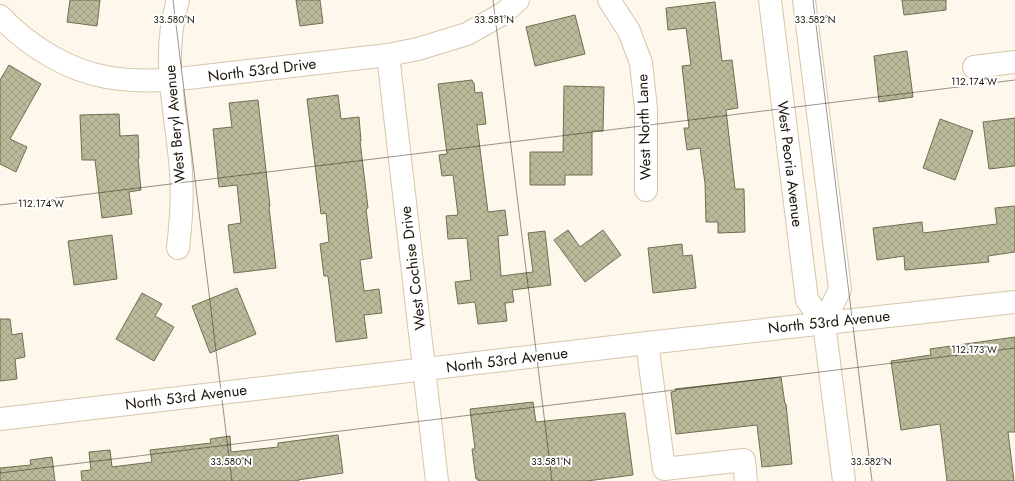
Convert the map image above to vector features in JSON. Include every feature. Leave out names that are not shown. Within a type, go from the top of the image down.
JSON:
[{"type":"street","name":"West Beryl Avenue","points":[[178,0],[173,19],[169,51],[170,80],[181,172],[182,210],[178,248]]},
{"type":"street","name":"North 53rd Drive","points":[[3,24],[46,54],[70,66],[104,77],[136,81],[170,80],[388,55],[418,49],[466,34],[504,13],[518,0]]},
{"type":"street","name":"West North Lane","points":[[609,0],[628,31],[641,63],[646,110],[646,190]]},
{"type":"street","name":"West Peoria Avenue","points":[[770,0],[807,300],[824,323],[844,481]]},
{"type":"street","points":[[804,0],[840,289],[824,323]]},
{"type":"street","name":"West Cochise Drive","points":[[388,55],[437,481]]},
{"type":"street","points":[[974,67],[1015,62]]},
{"type":"street","name":"North 53rd Avenue","points":[[0,419],[647,343],[1015,302]]},
{"type":"street","points":[[647,343],[664,469],[744,460],[746,481]]},
{"type":"building","points":[[70,0],[100,0],[97,26],[67,22]]},
{"type":"building","points":[[296,0],[320,0],[323,23],[300,26]]},
{"type":"building","points":[[902,0],[946,0],[946,10],[904,15]]},
{"type":"building","points":[[715,2],[722,61],[732,60],[738,108],[726,110],[735,189],[744,189],[745,232],[718,233],[718,222],[706,222],[705,183],[700,148],[687,150],[684,128],[689,128],[682,66],[691,65],[686,28],[668,30],[666,8]]},
{"type":"building","points":[[575,15],[585,54],[535,66],[526,27]]},
{"type":"building","points":[[907,51],[913,97],[879,102],[874,56]]},
{"type":"building","points":[[9,65],[41,84],[10,139],[27,147],[16,172],[0,164],[0,80]]},
{"type":"building","points":[[472,80],[474,83],[475,93],[482,92],[486,124],[477,125],[488,212],[505,210],[508,235],[498,236],[501,276],[533,272],[528,233],[545,231],[551,285],[512,290],[514,302],[505,303],[507,321],[478,324],[475,302],[458,304],[455,282],[471,280],[467,238],[448,239],[446,216],[458,215],[453,175],[442,176],[439,155],[447,154],[438,84]]},
{"type":"building","points":[[564,86],[604,87],[603,131],[592,131],[592,175],[565,175],[565,185],[530,185],[530,152],[563,152]]},
{"type":"building","points":[[338,95],[341,119],[359,117],[360,141],[368,208],[366,209],[372,258],[360,260],[364,291],[379,289],[382,313],[364,315],[367,338],[336,342],[328,276],[324,276],[320,244],[329,242],[326,213],[321,214],[307,99]]},
{"type":"building","points":[[258,100],[276,268],[234,273],[228,225],[241,223],[237,185],[219,187],[213,129],[232,127],[229,103]]},
{"type":"building","points":[[119,114],[120,136],[138,135],[138,158],[141,190],[129,192],[132,214],[102,218],[95,160],[82,160],[80,115]]},
{"type":"building","points":[[1015,118],[1015,166],[989,169],[983,122]]},
{"type":"building","points":[[940,119],[973,131],[955,180],[923,168]]},
{"type":"building","points":[[1015,206],[1015,252],[988,256],[989,262],[905,270],[904,256],[877,260],[873,228],[922,222],[923,233],[997,224],[995,208]]},
{"type":"building","points":[[568,230],[580,247],[603,230],[621,255],[585,282],[554,240]]},
{"type":"building","points":[[112,235],[117,279],[74,285],[68,241]]},
{"type":"building","points":[[682,244],[683,256],[692,255],[696,288],[653,293],[648,248]]},
{"type":"building","points":[[237,288],[256,334],[210,353],[192,306]]},
{"type":"building","points":[[142,293],[162,304],[155,316],[174,327],[154,361],[116,339]]},
{"type":"building","points":[[0,319],[10,319],[12,335],[22,333],[25,357],[15,359],[17,379],[0,381]]},
{"type":"building","points":[[1015,337],[1015,432],[1008,432],[1014,481],[947,481],[940,424],[901,430],[891,361],[931,355],[930,349]]},
{"type":"building","points":[[781,377],[786,404],[792,464],[762,467],[757,425],[676,434],[671,392],[676,391],[675,389]]},
{"type":"building","points":[[533,402],[536,422],[625,413],[633,475],[587,481],[478,481],[478,479],[476,479],[472,449],[475,449],[470,409]]},
{"type":"building","points":[[338,435],[343,473],[298,480],[299,481],[82,481],[81,471],[91,470],[89,452],[110,450],[112,467],[152,462],[150,450],[211,443],[210,439],[230,436],[231,452],[278,447],[278,443]]},
{"type":"building","points":[[52,457],[55,481],[0,481],[0,468],[31,465],[30,460]]}]
